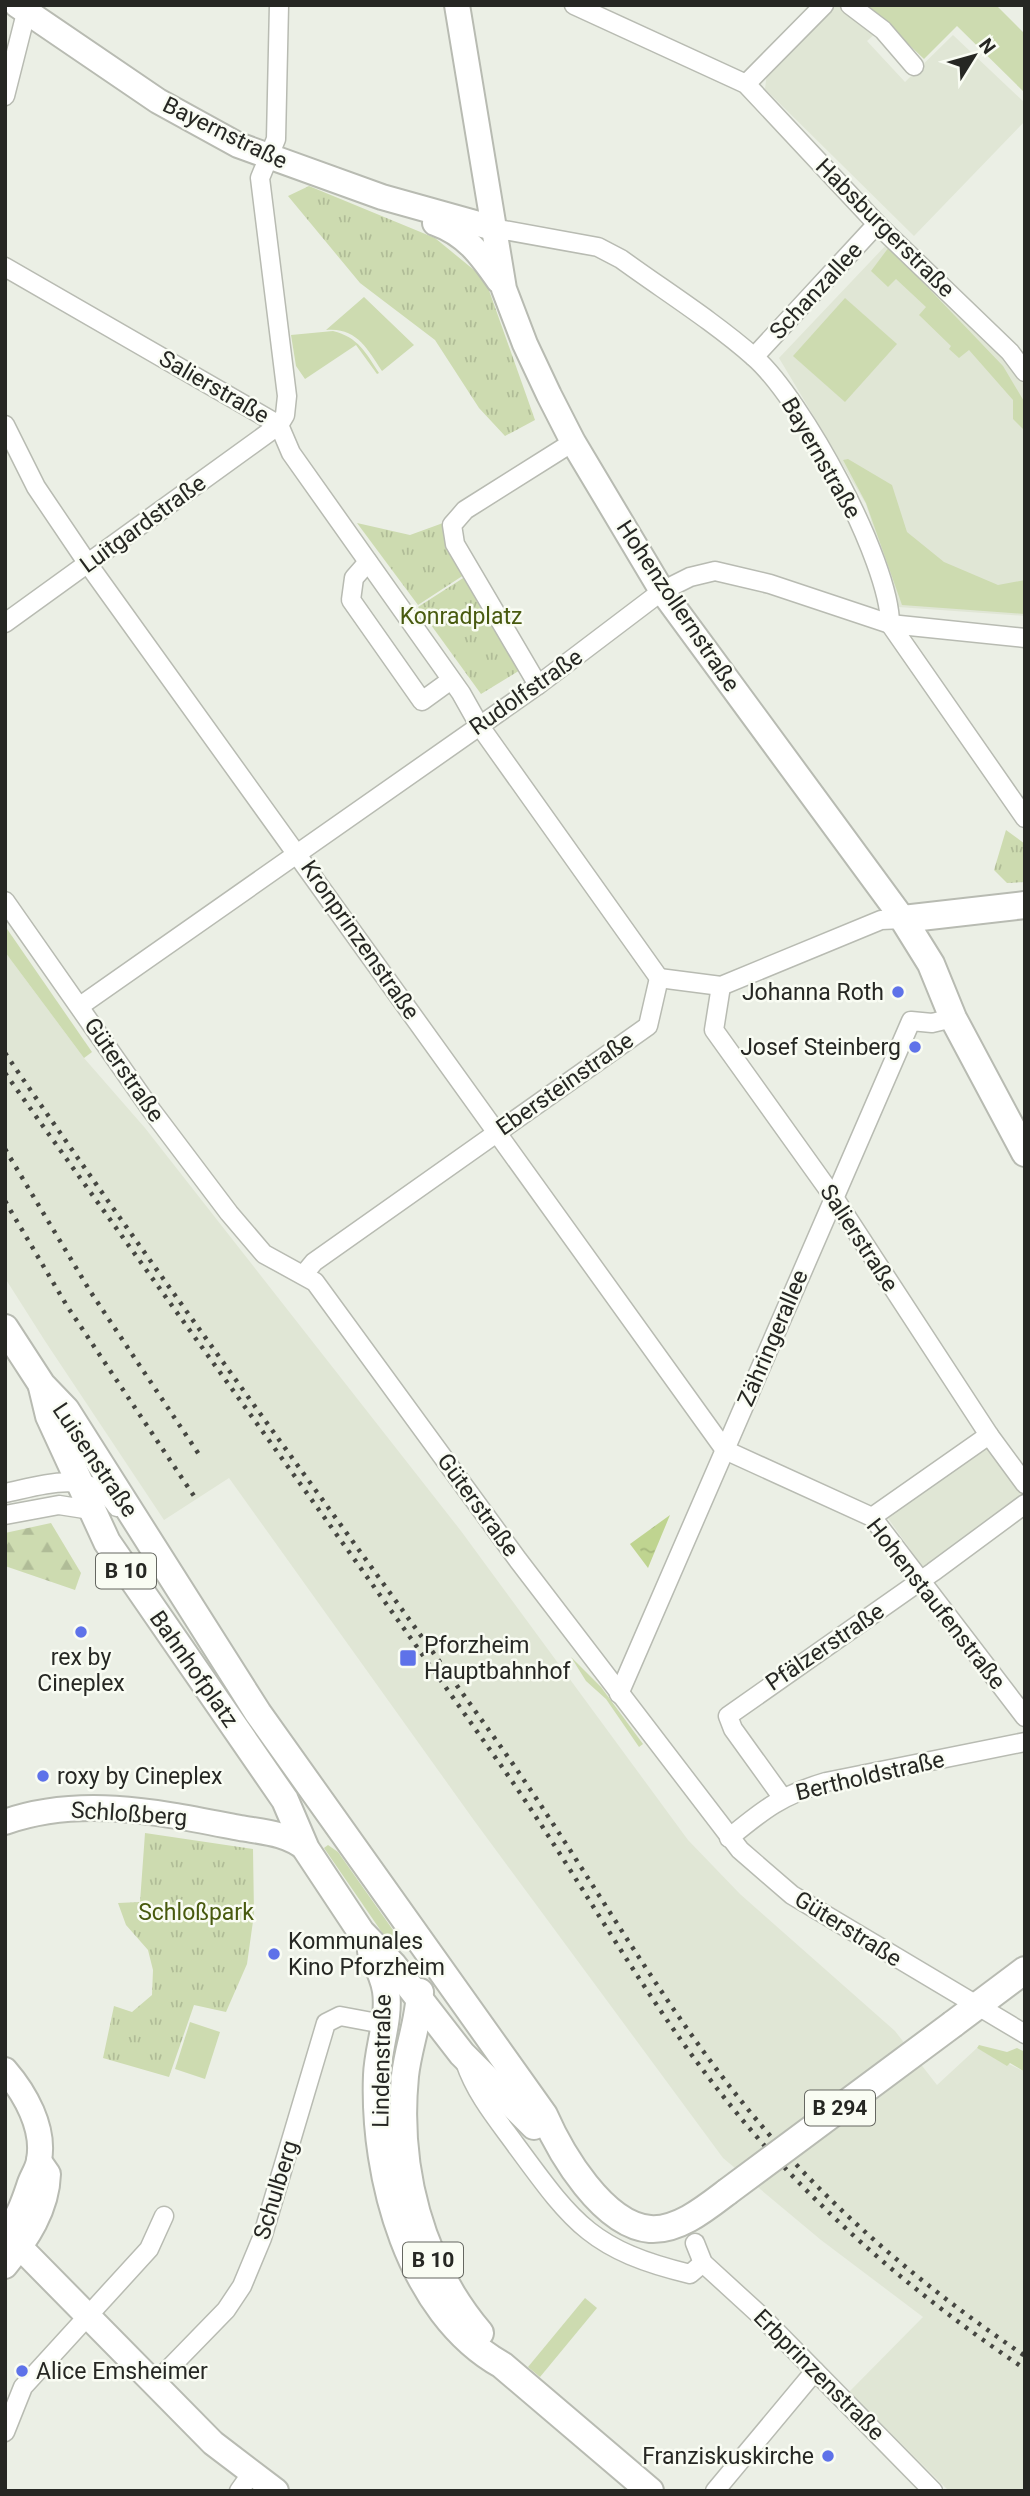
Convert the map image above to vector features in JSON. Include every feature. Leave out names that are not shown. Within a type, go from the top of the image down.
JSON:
[{"type":"main road","name":"Hohenzollernstraße","points":[[457,5],[504,289],[525,344],[573,443],[662,591],[903,919],[931,964],[942,1021],[1025,1153]]},
{"type":"main road","name":"Bayernstraße","points":[[24,7],[166,106],[208,130],[268,157],[413,206],[493,228]]},
{"type":"main road","name":"Bayernstraße","points":[[413,206],[422,218],[452,229],[468,240],[504,289]]},
{"type":"main road","points":[[903,919],[1025,905]]},
{"type":"main road","name":"Luisenstraße","points":[[5,1328],[42,1385],[66,1410],[146,1537]]},
{"type":"main road","name":"Luisenstraße","points":[[42,1385],[49,1416],[78,1482]]},
{"type":"main road","name":"Bahnhofplatz","points":[[78,1482],[107,1542],[271,1780],[306,1849],[361,1932],[393,1965],[419,2001]]},
{"type":"main road","name":"Bahnhofplatz","points":[[146,1537],[230,1672],[421,1945]]},
{"type":"main road","name":"Schloßberg","points":[[5,1822],[44,1811],[90,1807],[212,1820],[285,1836],[306,1849]]},
{"type":"main road","points":[[292,1818],[338,1828]]},
{"type":"main road","name":"Schloßberg","points":[[212,1820],[292,1818]]},
{"type":"main road","name":"Lindenstraße","points":[[361,1932],[385,1986],[377,2074],[380,2137],[406,2245],[422,2282],[437,2308],[479,2352],[502,2365],[650,2491]]},
{"type":"main road","name":"B 10","points":[[419,2001],[421,1945]]},
{"type":"main road","name":"B 294","points":[[421,1945],[544,2115],[555,2141],[602,2203],[630,2224],[652,2230],[694,2216],[1025,1970]]},
{"type":"main road","name":"B 294","points":[[419,2001],[453,2043],[532,2124],[555,2141]]},
{"type":"main road","name":"Lindenstraße","points":[[419,2001],[404,2089],[405,2138],[412,2191],[422,2232],[444,2283],[502,2365]]},
{"type":"main road","points":[[408,2057],[426,2035],[433,2034],[453,2043],[459,2040],[474,2042],[480,2038],[482,2029]]},
{"type":"main road","points":[[5,2070],[22,2092],[32,2115],[38,2138],[39,2161],[48,2174],[38,2216],[9,2243],[87,2316],[213,2443],[245,2483],[276,2491]]},
{"type":"street","points":[[279,5],[276,139],[260,178],[287,396],[285,415],[279,425]]},
{"type":"street","name":"Habsburgerstraße","points":[[574,5],[746,84],[877,224],[1010,352],[1025,372]]},
{"type":"street","points":[[746,84],[824,5]]},
{"type":"street","points":[[850,5],[883,30],[914,66]]},
{"type":"street","points":[[5,96],[24,7]]},
{"type":"street","name":"Schanzallee","points":[[754,357],[877,224]]},
{"type":"street","name":"Bayernstraße","points":[[493,228],[598,247],[621,258],[754,357],[774,377],[805,421],[849,501],[890,603],[890,624],[1025,818]]},
{"type":"street","name":"Salierstraße","points":[[5,267],[279,425],[291,453],[451,680],[478,725],[659,978]]},
{"type":"street","name":"Kronprinzenstraße","points":[[5,425],[36,487],[89,564],[299,852],[495,1133],[725,1450]]},
{"type":"street","name":"Luitgardstraße","points":[[5,623],[279,425]]},
{"type":"street","points":[[538,685],[453,539],[452,525],[465,510],[573,443]]},
{"type":"street","points":[[368,562],[354,578],[351,600],[422,701],[451,680]]},
{"type":"street","name":"Rudolfstraße","points":[[80,1006],[538,685],[662,591],[705,571],[770,584],[890,624],[1025,638]]},
{"type":"street","name":"Güterstraße","points":[[5,901],[152,1111],[249,1239],[272,1260],[304,1273],[315,1282],[619,1694],[729,1838],[752,1862],[792,1895],[1025,2034]]},
{"type":"street","points":[[659,978],[721,986],[881,920],[903,919]]},
{"type":"street","name":"Ebersteinstraße","points":[[304,1273],[314,1262],[648,1026],[659,978]]},
{"type":"street","name":"Salierstraße","points":[[721,986],[714,1030],[835,1199],[989,1435],[1025,1484]]},
{"type":"street","name":"Zähringerallee","points":[[619,1694],[911,1021],[942,1021]]},
{"type":"street","points":[[872,1517],[989,1435]]},
{"type":"street","name":"Hohenstaufenstraße","points":[[725,1450],[872,1517],[1025,1717]]},
{"type":"street","points":[[59,1505],[73,1493],[78,1482]]},
{"type":"street","points":[[5,1493],[50,1483],[78,1482],[102,1490],[146,1537]]},
{"type":"street","name":"Pfälzerstraße","points":[[782,1797],[733,1729],[728,1716],[1025,1504]]},
{"type":"street","points":[[5,1515],[59,1505],[92,1510]]},
{"type":"street","name":"Bertholdstraße","points":[[729,1838],[782,1797],[826,1782],[1025,1742]]},
{"type":"street","name":"Schulberg","points":[[154,2384],[226,2310],[243,2286],[262,2238],[326,2023],[340,2016],[383,2024]]},
{"type":"street","points":[[453,2043],[479,2096],[564,2210],[582,2227],[628,2255],[660,2266],[690,2274],[703,2263]]},
{"type":"street","points":[[5,2432],[23,2387],[149,2249],[164,2216]]},
{"type":"street","name":"Erbprinzenstraße","points":[[695,2243],[703,2263],[815,2371],[933,2491]]},
{"type":"street","points":[[715,2491],[815,2371]]},
{"type":"shaded area","points":[[835,5],[841,5],[877,32],[867,41],[905,82],[953,35],[1025,103],[1025,121],[914,236],[765,89],[767,73]]},
{"type":"shaded area","points":[[888,243],[1008,363],[1025,386],[1025,616],[898,607],[866,504],[779,358]]},
{"type":"shaded area","points":[[5,952],[84,1058],[145,1128],[461,1531],[688,1840],[740,1894],[895,2031],[937,2085],[977,2048],[1025,2072],[1025,2491],[949,2491],[849,2392],[923,2317],[821,2240],[723,2158],[473,1819],[229,1478],[164,1520],[45,1341],[5,1278]]},
{"type":"shaded area","points":[[985,1442],[1024,1496],[924,1569],[885,1514]]},
{"type":"green space","points":[[867,5],[996,5],[1025,34],[1025,93],[957,26],[924,59]]},
{"type":"green space","points":[[309,186],[435,238],[485,279],[535,420],[505,436],[479,408],[435,340],[360,283],[288,196]]},
{"type":"green space","points":[[889,247],[1003,366],[1025,403],[1025,431],[1013,419],[1013,400],[969,350],[959,358],[949,349],[951,346],[919,315],[926,307],[896,279],[888,287],[871,271]]},
{"type":"green space","points":[[364,297],[414,345],[382,371],[360,341],[345,332],[326,330]]},
{"type":"green space","points":[[845,298],[897,344],[845,402],[793,356]]},
{"type":"green space","points":[[333,331],[355,342],[379,373],[377,374],[356,345],[305,379],[296,366],[291,335]]},
{"type":"green space","points":[[848,459],[892,485],[907,532],[944,562],[998,585],[1025,580],[1025,614],[902,605],[866,503],[843,460]]},
{"type":"green space","name":"Konradplatz","points":[[454,519],[470,571],[418,605],[357,523],[410,535]]},
{"type":"green space","name":"Konradplatz","points":[[471,573],[525,667],[481,694],[418,607]]},
{"type":"green space","points":[[1006,830],[1025,844],[1025,882],[1007,883],[994,870]]},
{"type":"green space","points":[[5,926],[92,1052],[84,1058],[5,952]]},
{"type":"green space","points":[[51,1523],[81,1573],[75,1590],[5,1566],[5,1533]]},
{"type":"green space","points":[[571,1657],[601,1687],[643,1744],[639,1747],[606,1699],[586,1681]]},
{"type":"green space","name":"Schloßpark","points":[[145,1833],[253,1849],[254,1914],[247,1964],[226,2012],[194,2005],[169,2077],[103,2058],[114,2006],[132,2012],[152,1995],[153,1970],[148,1950],[126,1925],[118,1903],[140,1902]]},
{"type":"green space","points":[[328,1845],[338,1852],[393,1930],[403,1963],[324,1848]]},
{"type":"green space","points":[[190,2022],[220,2032],[205,2079],[175,2069]]},
{"type":"green space","points":[[979,2045],[1007,2052],[1017,2048],[1025,2052],[1025,2072],[1010,2063],[1007,2066],[977,2048]]},
{"type":"green space","points":[[585,2298],[597,2308],[540,2377],[528,2367]]},
{"type":"water","points":[[670,1515],[648,1568],[630,1544]]},
{"type":"railway","points":[[5,1053],[187,1312],[496,1740],[657,1984],[724,2080],[790,2158],[852,2220],[919,2278],[1025,2356]]},
{"type":"railway","points":[[5,1073],[500,1764],[664,2016],[723,2096],[790,2174],[863,2244],[942,2309],[1025,2369]]},
{"type":"railway","points":[[5,1149],[90,1291],[202,1459]]},
{"type":"railway","points":[[5,1201],[67,1306],[194,1496]]},
{"type":"place","name":"Johanna Roth","points":[[898,992]]},
{"type":"place","name":"Josef Steinberg","points":[[915,1047]]},
{"type":"place","name":"rex by Cineplex","points":[[81,1632]]},
{"type":"place","name":"Pforzheim Hauptbahnhof","points":[[408,1658]]},
{"type":"place","name":"roxy by Cineplex","points":[[43,1776]]},
{"type":"place","name":"Kommunales Kino Pforzheim","points":[[274,1954]]},
{"type":"place","name":"Alice Emsheimer","points":[[22,2371]]},
{"type":"place","name":"Franziskuskirche","points":[[828,2456]]}]
